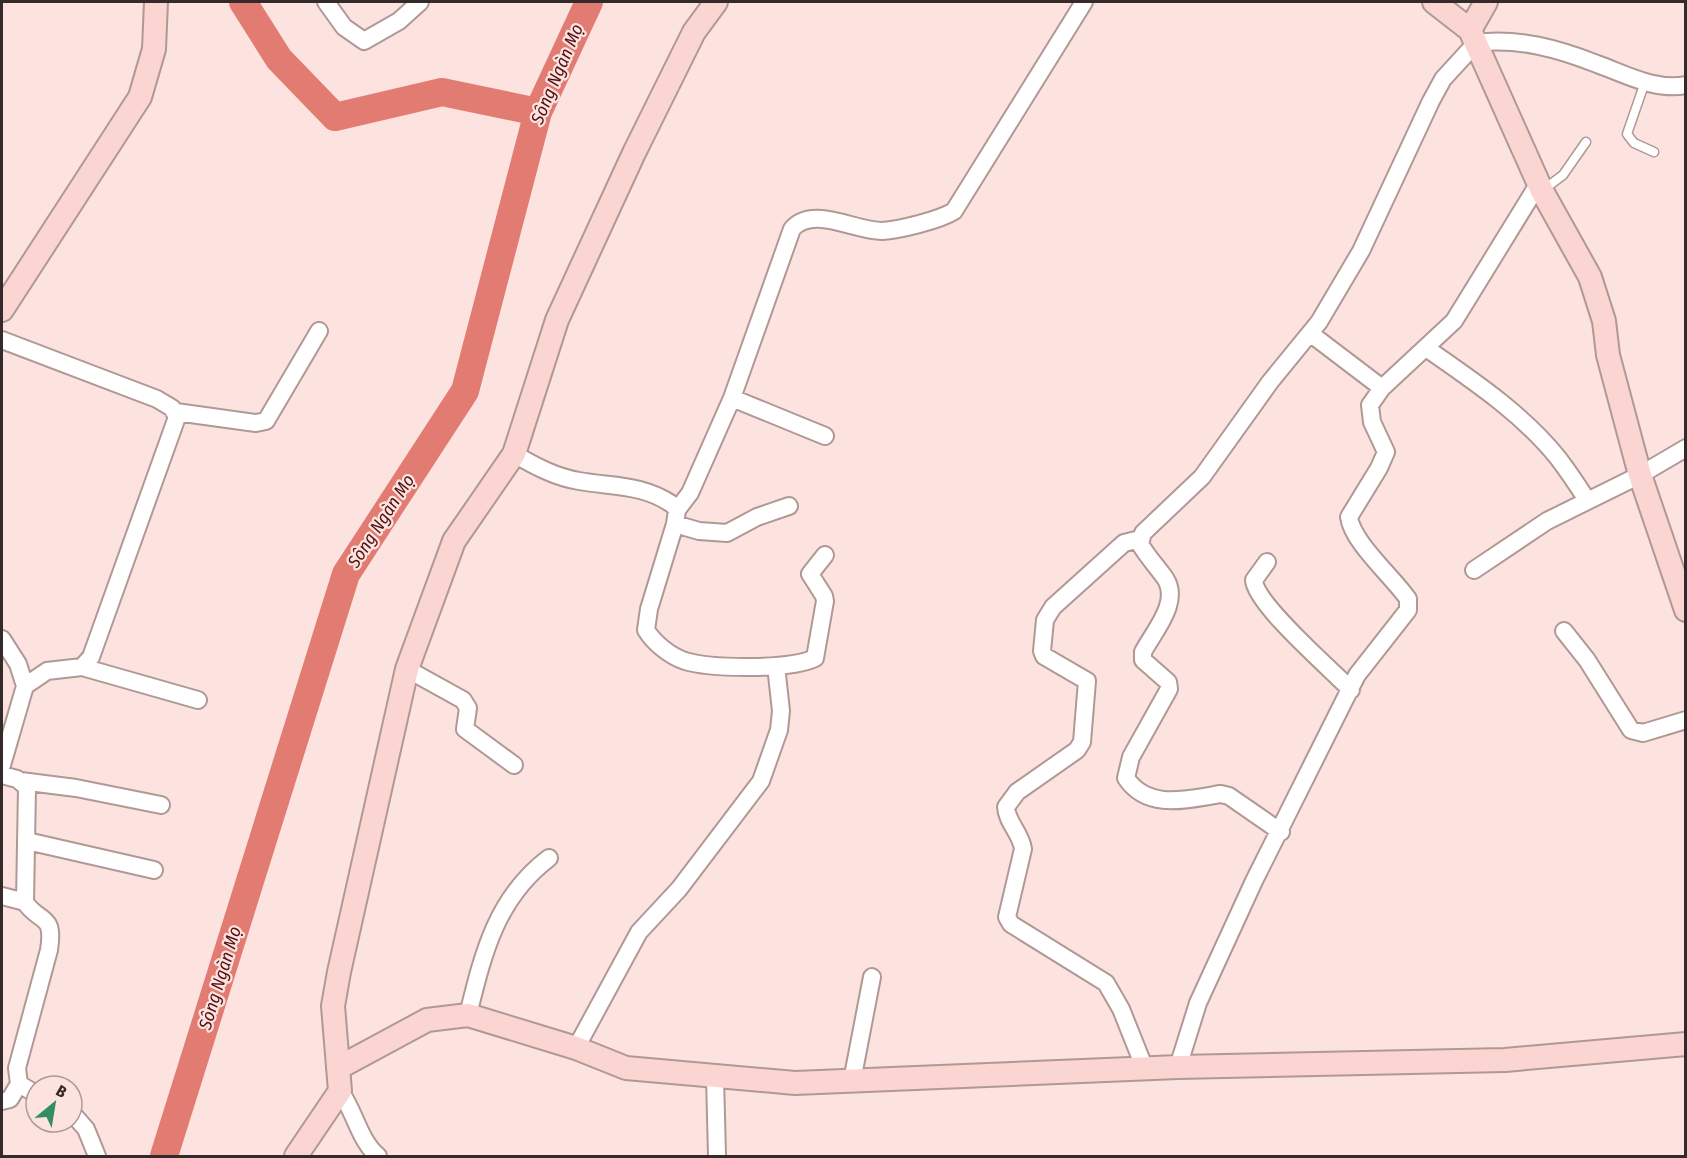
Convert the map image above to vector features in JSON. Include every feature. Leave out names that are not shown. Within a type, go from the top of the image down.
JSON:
[{"type":"street","points":[[2,310],[140,97],[154,49],[156,2]]},
{"type":"street","points":[[326,2],[344,27],[364,41],[399,21],[420,2]]},
{"type":"street","points":[[378,1156],[368,1147],[351,1106],[340,1091],[333,1006],[407,669],[454,541],[514,454],[557,320],[629,162],[693,32],[716,2]]},
{"type":"street","points":[[825,555],[810,574],[825,601],[817,653],[811,660],[776,666],[751,667],[687,662],[677,658],[651,638],[646,625],[649,609],[676,517],[690,493],[732,398],[789,234],[797,223],[816,218],[882,231],[954,211],[1084,2]]},
{"type":"street","points":[[1434,2],[1473,36],[1540,187],[1590,276],[1604,321],[1608,355],[1640,475],[1684,601]]},
{"type":"street","points":[[1145,1069],[1121,1009],[1106,983],[1011,924],[1006,917],[1023,849],[1022,840],[1007,816],[1006,807],[1017,792],[1072,755],[1082,742],[1087,681],[1044,656],[1041,651],[1045,620],[1053,607],[1124,543],[1140,539],[1148,526],[1202,477],[1270,382],[1311,334],[1361,251],[1404,165],[1431,101],[1443,79],[1473,36],[1486,2]]},
{"type":"street","points":[[1473,36],[1552,49],[1645,82],[1684,91]]},
{"type":"street","points":[[1178,1067],[1188,1032],[1210,975],[1254,881],[1366,662],[1406,614],[1409,604],[1401,589],[1358,536],[1349,517],[1384,458],[1384,447],[1370,411],[1374,397],[1454,321],[1540,187]]},
{"type":"street","points":[[2,340],[157,399],[176,412],[256,423],[266,421],[319,331]]},
{"type":"street","points":[[1311,334],[1382,388]]},
{"type":"street","points":[[1426,348],[1463,374],[1537,435],[1557,457],[1587,500]]},
{"type":"street","points":[[732,398],[825,436]]},
{"type":"street","points":[[82,667],[92,657],[174,431],[176,412]]},
{"type":"street","points":[[1474,570],[1547,521],[1640,475],[1686,448]]},
{"type":"street","points":[[514,454],[544,471],[566,478],[638,487],[669,502],[676,517],[699,531],[727,533],[757,517],[789,506]]},
{"type":"street","points":[[1140,539],[1143,550],[1170,588],[1168,609],[1143,652],[1143,660],[1168,682],[1170,689],[1131,757],[1126,778],[1134,790],[1165,801],[1221,794],[1229,796],[1281,832]]},
{"type":"street","points":[[1267,562],[1254,580],[1259,594],[1286,627],[1351,690]]},
{"type":"street","points":[[1564,631],[1587,660],[1631,730],[1643,733],[1686,720]]},
{"type":"street","points":[[2,639],[18,664],[25,686],[2,765]]},
{"type":"street","points":[[576,1048],[639,932],[679,889],[761,781],[779,730],[781,711],[776,666]]},
{"type":"street","points":[[25,686],[47,670],[82,667],[198,700]]},
{"type":"street","points":[[407,669],[463,700],[468,708],[465,729],[514,765]]},
{"type":"street","points":[[2,775],[21,781],[76,788],[161,806]]},
{"type":"street","points":[[21,781],[29,794],[25,902]]},
{"type":"street","points":[[27,841],[154,870]]},
{"type":"street","points":[[468,1015],[492,930],[527,877],[549,858]]},
{"type":"street","points":[[2,896],[25,902],[46,920],[51,939],[17,1068],[19,1084],[10,1099],[2,1101]]},
{"type":"street","points":[[852,1081],[872,977]]},
{"type":"street","points":[[338,1068],[427,1020],[468,1015],[576,1048],[626,1068],[795,1083],[1178,1067],[1505,1060],[1686,1044]]},
{"type":"street","points":[[715,1077],[717,1156]]},
{"type":"street","points":[[19,1084],[24,1087]]},
{"type":"street","points":[[296,1156],[340,1091]]},
{"type":"street","points":[[84,1127],[97,1156]]},
{"type":"lane","points":[[1645,82],[1627,134],[1634,142],[1654,152]]},
{"type":"lane","points":[[1540,187],[1563,175],[1586,142]]},
{"type":"waterway","points":[[243,2],[279,59],[335,117],[442,92],[538,112]]},
{"type":"waterway","name":"Sông Ngàn Mọ","points":[[164,1156],[346,574],[465,391],[538,112],[589,2]]}]
